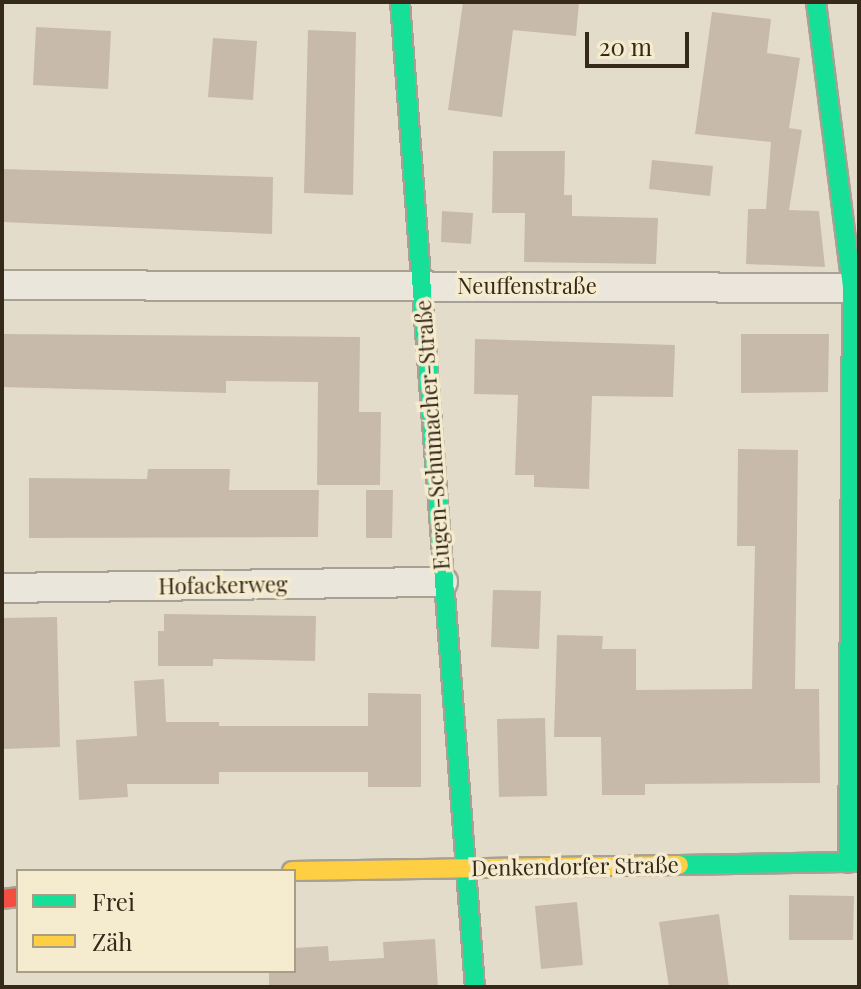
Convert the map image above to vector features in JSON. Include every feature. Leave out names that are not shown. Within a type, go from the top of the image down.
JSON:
[{"type":"street","name":"Eugen-Schumacher-Straße","points":[[400,2],[475,987]]},
{"type":"street","points":[[816,2],[856,288],[853,862]]},
{"type":"street","name":"Neuffenstraße","points":[[2,285],[856,288]]},
{"type":"street","name":"Hofackerweg","points":[[2,588],[443,582]]},
{"type":"street","name":"Denkendorfer Straße","points":[[296,871],[853,862]]},
{"type":"building","points":[[463,2],[579,2],[576,36],[513,30],[502,117],[448,110]]},
{"type":"building","points":[[712,12],[771,19],[767,53],[800,58],[789,128],[802,130],[789,210],[819,211],[825,267],[746,264],[748,209],[766,209],[771,142],[695,134]]},
{"type":"building","points":[[36,27],[111,31],[108,89],[33,85]]},
{"type":"building","points":[[308,30],[356,32],[353,195],[304,193]]},
{"type":"building","points":[[213,38],[257,41],[253,100],[208,97]]},
{"type":"building","points":[[493,151],[565,151],[564,195],[572,195],[572,216],[658,218],[656,264],[524,262],[525,213],[492,213]]},
{"type":"building","points":[[652,160],[713,166],[710,196],[649,189]]},
{"type":"building","points":[[2,169],[273,177],[272,234],[2,222]]},
{"type":"building","points":[[442,211],[473,213],[471,244],[441,242]]},
{"type":"building","points":[[4,334],[360,337],[359,412],[381,412],[380,485],[317,485],[318,382],[226,381],[226,393],[3,387]]},
{"type":"building","points":[[741,334],[829,334],[828,392],[741,393]]},
{"type":"building","points":[[475,339],[675,345],[673,397],[592,396],[589,489],[534,487],[534,475],[515,475],[518,395],[474,394]]},
{"type":"building","points":[[738,449],[798,450],[795,689],[819,689],[820,783],[645,784],[645,795],[602,795],[601,737],[554,737],[557,635],[603,636],[602,649],[636,649],[636,690],[752,689],[755,546],[737,546]]},
{"type":"building","points":[[148,469],[230,469],[229,490],[319,490],[318,537],[29,538],[29,478],[147,479]]},
{"type":"building","points":[[366,490],[393,490],[392,538],[366,538]]},
{"type":"building","points":[[493,590],[541,591],[539,649],[491,647]]},
{"type":"building","points":[[164,614],[316,616],[315,661],[213,659],[213,666],[158,666],[158,631],[164,631]]},
{"type":"building","points":[[57,617],[60,747],[2,749],[2,618]]},
{"type":"building","points":[[164,679],[166,722],[219,722],[219,726],[368,726],[368,693],[421,694],[421,787],[368,787],[368,772],[219,772],[219,784],[127,784],[128,797],[79,800],[76,740],[137,736],[134,681]]},
{"type":"building","points":[[545,718],[547,796],[499,797],[497,719]]},
{"type":"building","points":[[789,895],[854,896],[853,940],[789,940]]},
{"type":"building","points":[[577,902],[583,965],[541,969],[535,906]]},
{"type":"building","points":[[719,914],[729,987],[669,987],[659,922]]},
{"type":"building","points":[[435,939],[438,987],[269,987],[269,973],[296,973],[296,948],[328,946],[329,961],[384,958],[383,942]]},
{"type":"traffic: fast","points":[[400,2],[475,987]]},
{"type":"traffic: fast","points":[[816,2],[852,288],[848,863]]},
{"type":"traffic: fast","points":[[679,865],[859,862]]},
{"type":"traffic: slow","points":[[296,871],[679,865]]},
{"type":"traffic: jam","points":[[2,899],[16,897]]}]
